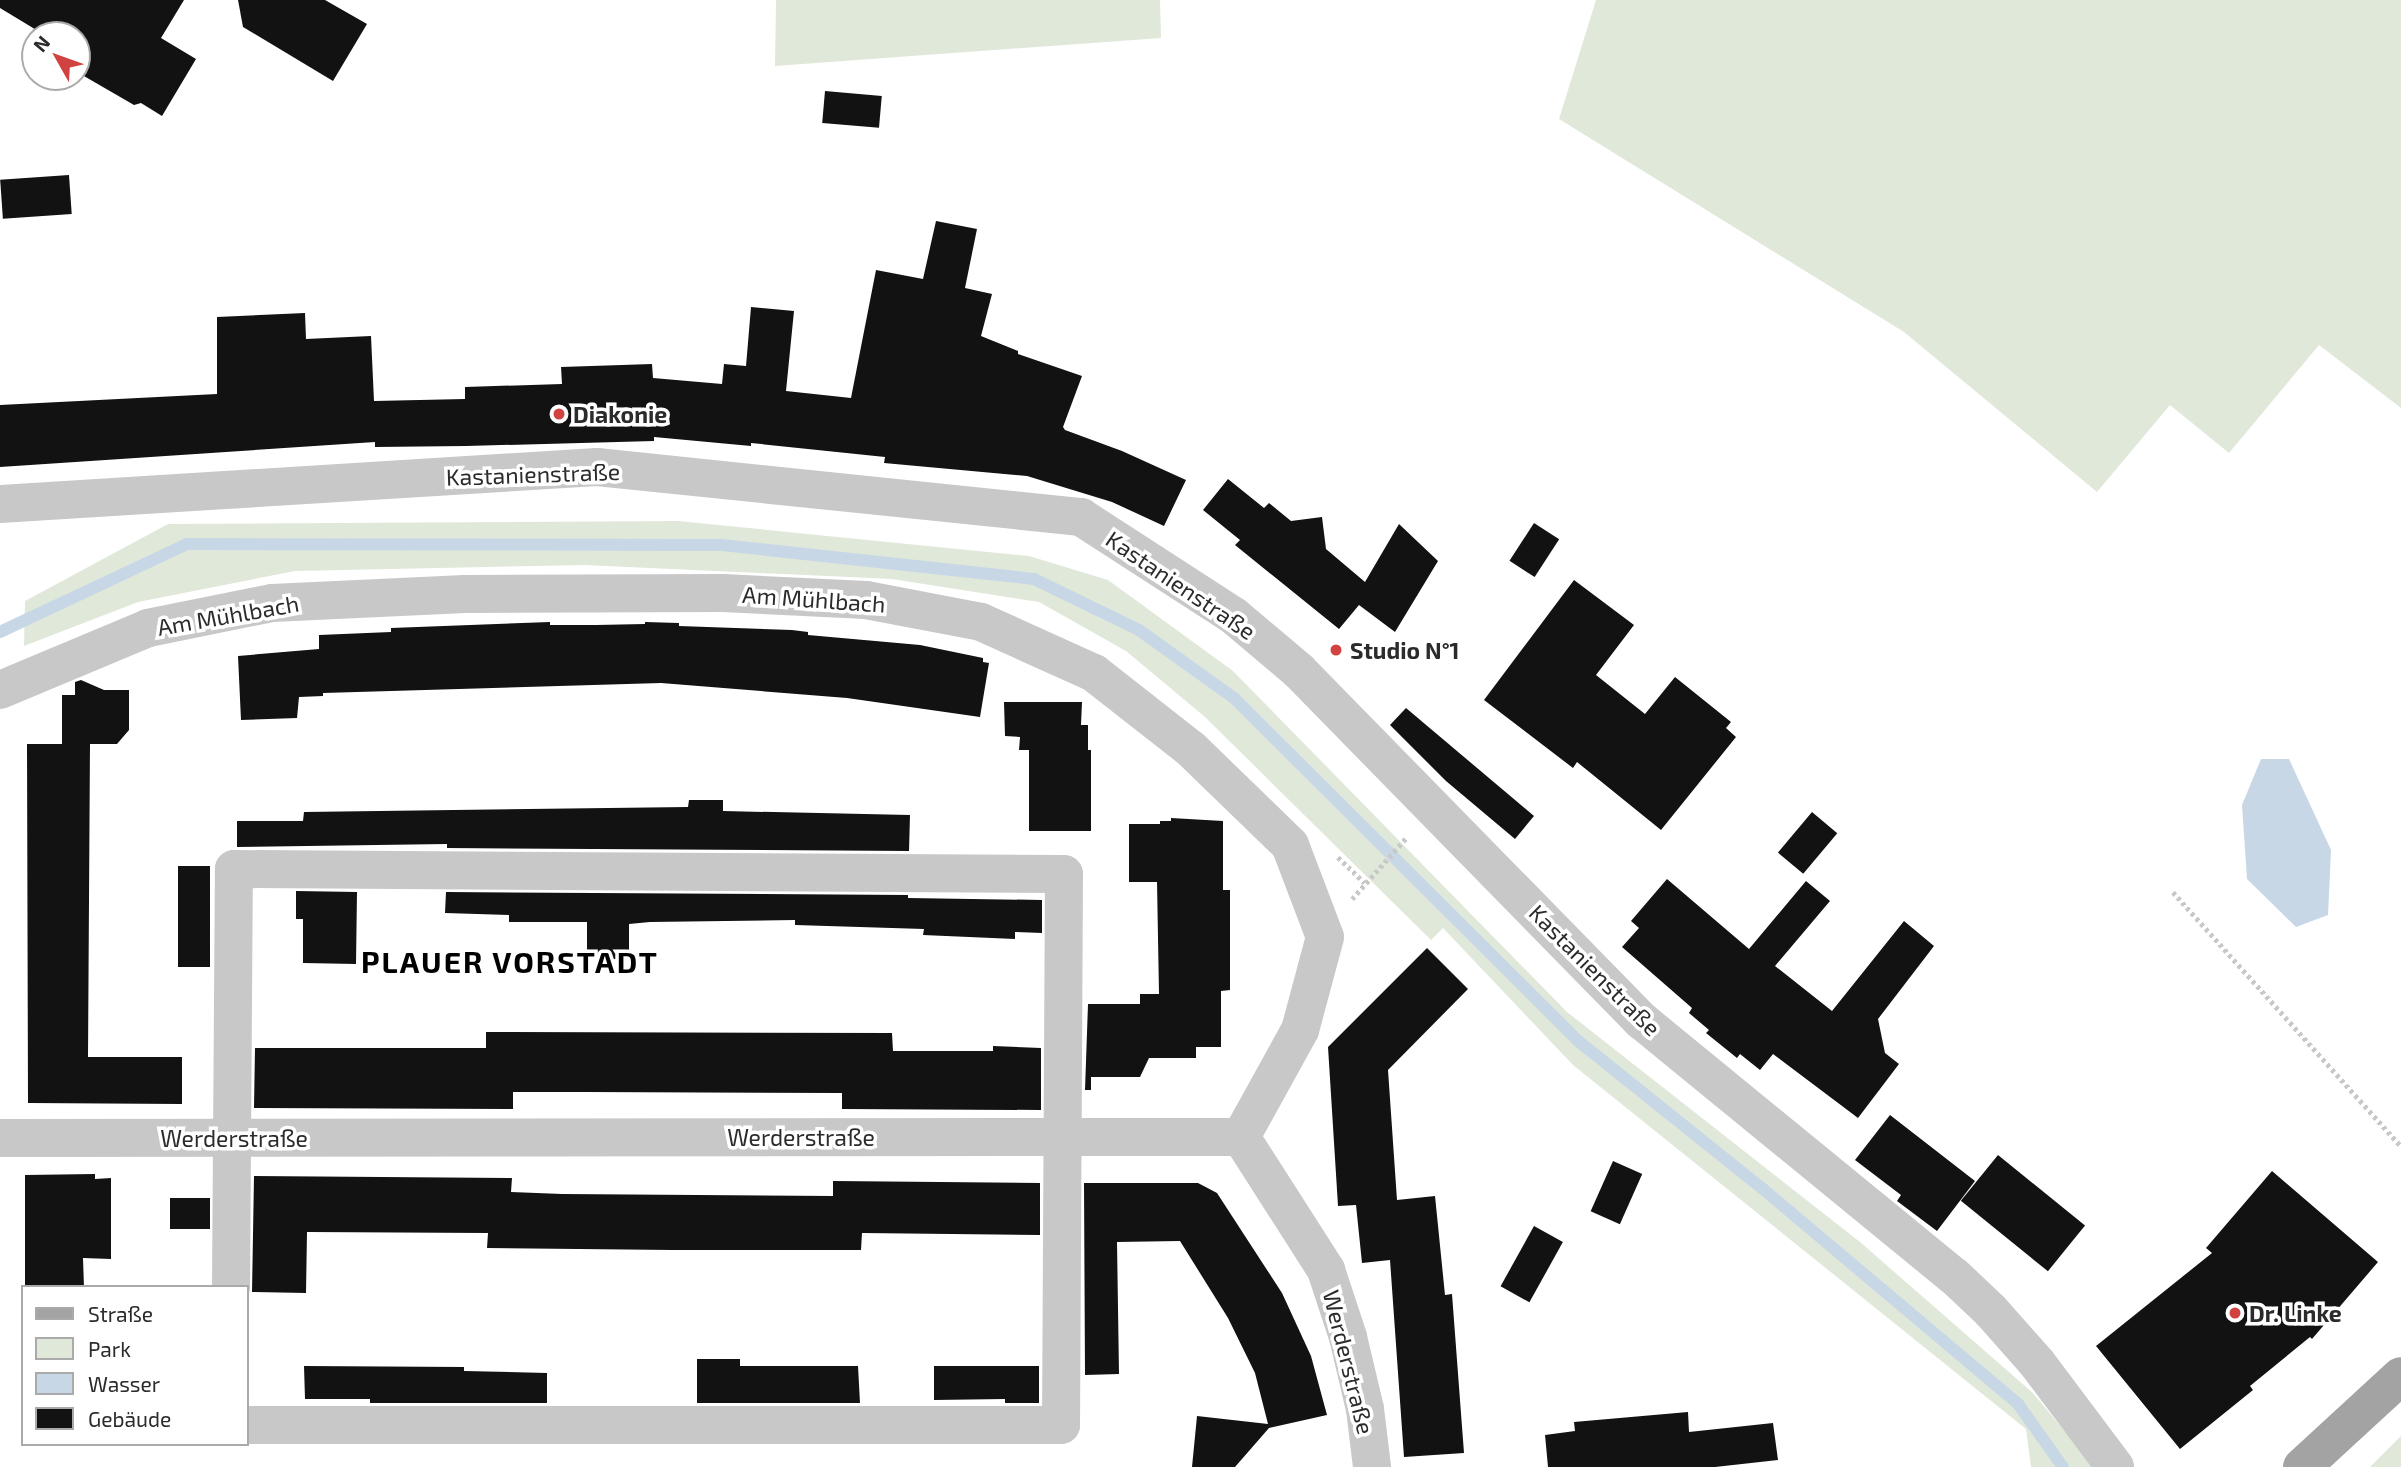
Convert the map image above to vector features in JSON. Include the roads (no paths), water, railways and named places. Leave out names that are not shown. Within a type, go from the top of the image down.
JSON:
[{"type":"main road","points":[[2302,1467],[2401,1376]]},
{"type":"street","name":"Kastanienstraße","points":[[0,504],[597,467],[1081,517],[1234,616],[1299,671],[1642,1021],[1954,1276],[1992,1311],[2037,1363],[2115,1467]]},
{"type":"street","name":"Am Mühlbach","points":[[0,690],[148,628],[272,603],[465,594],[723,593],[866,600],[982,622],[1094,673],[1191,749],[1290,845],[1325,937],[1300,1030],[1241,1137]]},
{"type":"street","points":[[231,1285],[234,869],[1064,874],[1061,1425],[248,1425]]},
{"type":"street","name":"Werderstraße","points":[[0,1138],[1241,1137],[1326,1270],[1357,1373],[1372,1467]]},
{"type":"water","points":[[2261,759],[2289,759],[2331,850],[2328,915],[2296,927],[2247,879],[2242,805]]},
{"type":"waterway","points":[[0,632],[187,544],[722,545],[1034,579],[1139,630],[1234,698],[1577,1040],[1763,1189],[2018,1404],[2063,1467]]},
{"type":"place","name":"Diakonie","points":[[559,414]]},
{"type":"place","name":"Studio N°1","points":[[1336,650]]},
{"type":"place","name":"Dr. Linke","points":[[2235,1313]]},
{"type":"district","name":"PLAUER VORSTADT","points":[[510,961]]}]
